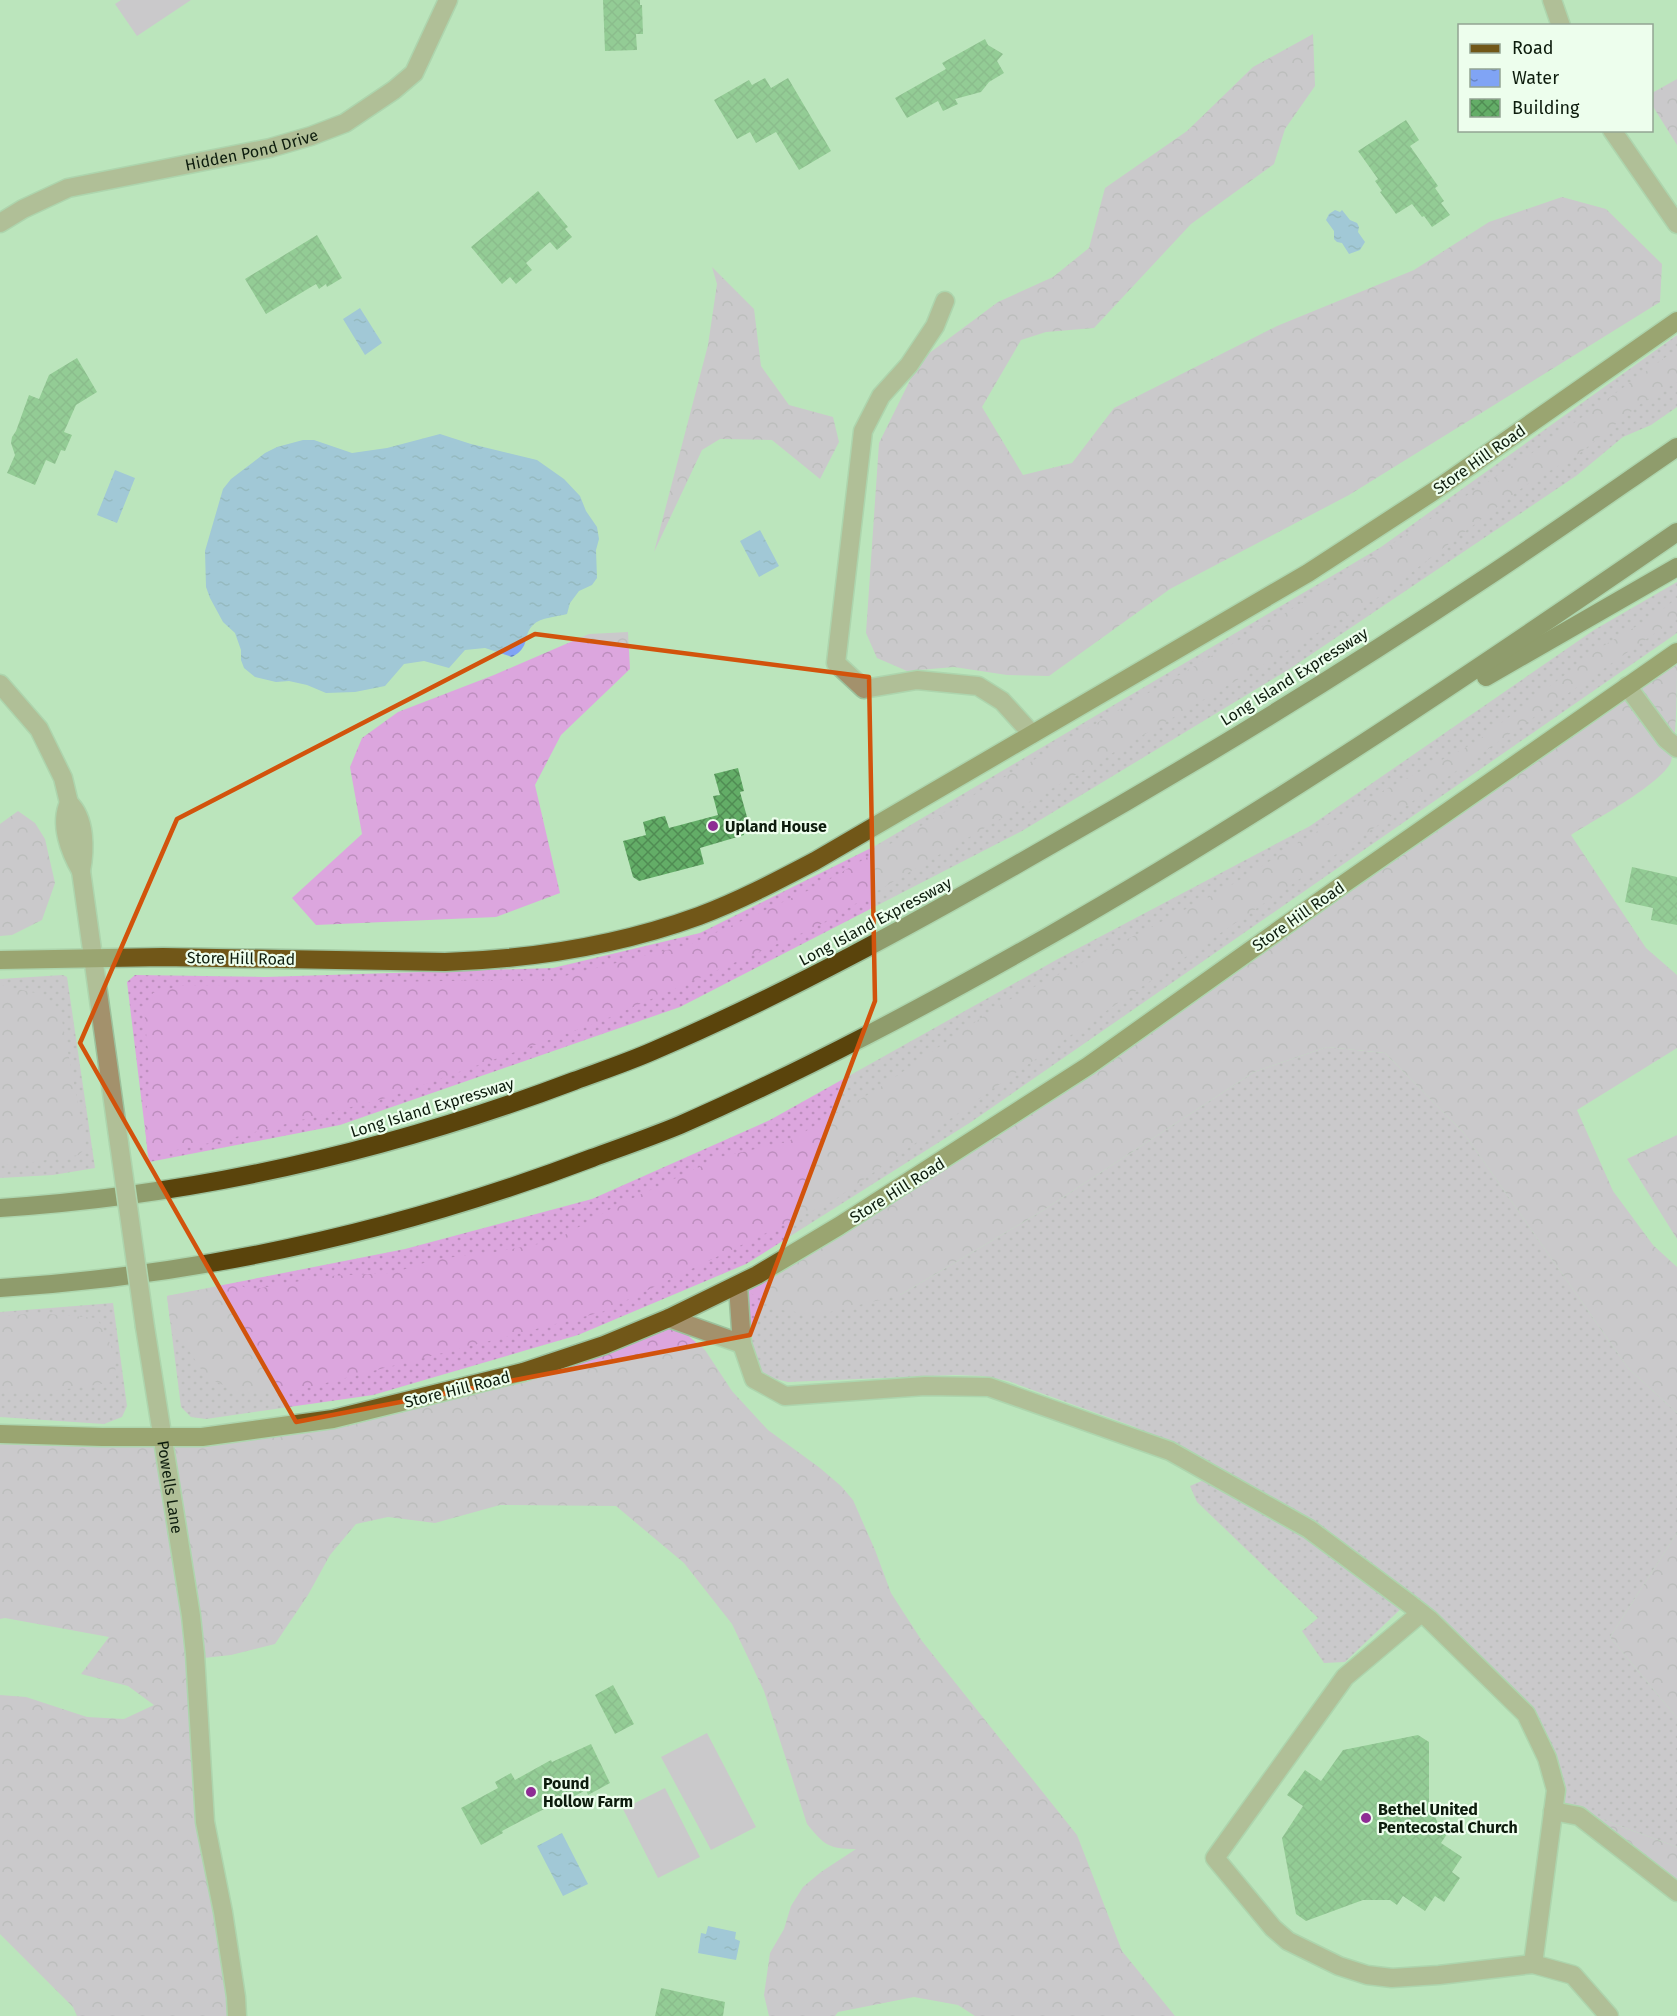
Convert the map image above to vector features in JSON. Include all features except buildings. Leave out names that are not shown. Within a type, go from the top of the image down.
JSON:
[{"type":"highway","name":"Long Island Expressway","points":[[0,1208],[141,1195],[265,1173],[389,1143],[513,1105],[651,1053],[795,986],[955,900],[1113,810],[1288,704],[1483,580],[1677,447]]},
{"type":"highway","points":[[0,1288],[147,1274],[277,1251],[406,1220],[534,1180],[676,1126],[826,1057],[989,970],[1149,878],[1315,775],[1490,661],[1677,532]]},
{"type":"highway","points":[[1315,775],[1677,567]]},
{"type":"main road","name":"Store Hill Road","points":[[0,960],[94,957],[264,957],[485,961],[556,954],[620,940],[700,915],[777,881],[859,836],[1308,573],[1434,491],[1677,321]]},
{"type":"main road","name":"Store Hill Road","points":[[0,1434],[202,1437],[333,1419],[523,1372],[603,1345],[738,1286],[839,1226],[1088,1066],[1335,890],[1677,652]]},
{"type":"street","name":"Hidden Pond Drive","points":[[0,223],[23,209],[68,188],[270,148],[345,123],[394,90],[414,73],[448,0]]},
{"type":"street","points":[[1552,0],[1560,24]]},
{"type":"street","points":[[1613,132],[1677,224]]},
{"type":"street","points":[[945,301],[935,326],[909,365],[881,396],[863,431],[836,663],[864,689],[917,680],[978,686],[1002,701],[1032,735]]},
{"type":"street","points":[[0,684],[39,729],[63,778],[69,803],[78,811],[85,851],[81,871],[94,957]]},
{"type":"street","points":[[1627,686],[1666,739],[1677,748]]},
{"type":"street","name":"Powells Lane","points":[[94,957],[161,1437],[187,1593],[195,1654],[204,1822],[223,1912],[237,2016]]},
{"type":"street","points":[[738,1286],[742,1344],[754,1379],[785,1396],[925,1386],[989,1387],[1170,1451],[1309,1529],[1421,1613],[1526,1714],[1547,1758],[1556,1790],[1533,1964]]},
{"type":"street","points":[[669,1318],[742,1344]]},
{"type":"street","points":[[1421,1613],[1345,1677],[1215,1858],[1273,1928],[1288,1941],[1340,1966],[1368,1975],[1392,1978],[1533,1964],[1573,1975],[1609,2016]]},
{"type":"street","points":[[1553,1811],[1580,1816],[1677,1892]]},
{"type":"highlighted area","points":[[535,634],[869,677],[875,1001],[750,1335],[296,1422],[80,1043],[177,819]]},
{"type":"green space","points":[[121,0],[191,0],[137,36],[115,4]]},
{"type":"green space","points":[[1313,34],[1315,86],[1285,129],[1274,164],[1191,224],[1094,328],[1046,332],[1021,340],[982,407],[1023,475],[1072,463],[1114,408],[1277,326],[1414,270],[1489,222],[1562,197],[1606,209],[1662,264],[1660,302],[1349,495],[1170,589],[1049,676],[1007,675],[954,667],[907,671],[877,658],[866,633],[879,443],[920,360],[998,302],[1053,277],[1089,248],[1105,188],[1187,131],[1253,67]]},
{"type":"green space","points":[[1677,79],[1677,145],[1653,107],[1653,92]]},
{"type":"green space","points":[[712,267],[754,309],[761,366],[789,405],[833,417],[839,442],[820,479],[772,440],[720,439],[702,450],[654,552],[708,345],[717,284]]},
{"type":"green space","points":[[1677,335],[1677,407],[1651,425],[1623,437],[1576,476],[1291,668],[1022,831],[680,1007],[340,1125],[149,1162],[127,982],[135,975],[265,977],[553,968],[700,933],[875,846],[1381,547]]},
{"type":"green space","points":[[1677,349],[1677,382],[1643,402],[1580,453],[1526,485],[1382,595],[816,927],[599,1022],[386,1098],[224,1140],[148,1156],[144,1116],[151,1092],[144,1008],[153,993],[179,986],[553,979],[691,944],[818,886],[1287,612],[1532,453]]},
{"type":"green space","points":[[1677,582],[1677,633],[971,1122],[746,1264],[578,1335],[373,1395],[206,1419],[191,1417],[181,1407],[167,1296],[405,1249],[592,1199],[770,1120],[1056,960],[1310,826],[1594,630]]},
{"type":"green space","points":[[1677,598],[1677,618],[833,1201],[602,1312],[287,1393],[238,1392],[206,1377],[170,1321],[167,1296],[237,1283],[249,1290],[329,1276],[393,1273],[436,1259],[490,1253],[554,1241],[616,1206],[721,1157],[789,1141],[879,1088],[1003,1003],[1225,889],[1377,794],[1476,742],[1603,646],[1657,614]]},
{"type":"green space","points":[[628,632],[630,669],[561,735],[535,785],[560,893],[496,917],[316,925],[292,898],[362,834],[350,767],[362,738],[398,712],[494,675],[589,634]]},
{"type":"green space","points":[[1677,652],[1676,725],[1671,762],[1654,781],[1641,791],[1571,835],[1646,948],[1677,975],[1677,1048],[1577,1110],[1613,1191],[1653,1245],[1677,1267],[1677,1413],[1628,1368],[1463,1132],[1385,1053],[1327,1047],[1254,1072],[1042,1211],[900,1295],[818,1315],[781,1310],[738,1286],[839,1226]]},
{"type":"green space","points":[[18,811],[35,823],[45,839],[55,883],[42,920],[12,935],[0,936],[0,824]]},
{"type":"green space","points":[[63,975],[67,977],[95,1168],[53,1175],[0,1178],[0,979]]},
{"type":"green space","points":[[0,985],[44,995],[61,1015],[86,1147],[79,1155],[0,1165]]},
{"type":"green space","points":[[1327,1047],[1385,1053],[1463,1132],[1628,1368],[1677,1413],[1677,1533],[1610,1637],[1677,1718],[1677,1847],[1552,1801],[1552,1767],[1519,1712],[1407,1603],[1345,1662],[1324,1663],[1302,1631],[1318,1618],[1197,1502],[1190,1486],[1213,1476],[1135,1427],[1008,1381],[983,1376],[955,1375],[788,1382],[771,1378],[751,1361],[738,1286],[757,1296],[900,1295],[1042,1211],[1254,1072]]},
{"type":"green space","points":[[1677,1135],[1677,1239],[1627,1159]]},
{"type":"green space","points":[[113,1303],[127,1406],[122,1417],[104,1424],[0,1417],[0,1312]]},
{"type":"green space","points":[[35,1313],[96,1318],[111,1346],[116,1378],[108,1383],[40,1393],[0,1392],[0,1317]]},
{"type":"green space","points":[[673,1323],[705,1350],[732,1391],[768,1430],[820,1468],[853,1500],[891,1593],[922,1641],[1077,1835],[1122,1951],[1175,2016],[975,2016],[958,2005],[914,1997],[838,2012],[835,2016],[769,2016],[764,1995],[770,1953],[784,1929],[791,1906],[803,1887],[856,1849],[833,1847],[818,1837],[807,1824],[764,1691],[732,1624],[684,1563],[616,1506],[500,1505],[435,1523],[388,1517],[356,1524],[330,1555],[308,1595],[275,1644],[231,1655],[195,1659],[205,1822],[237,2016],[77,2016],[73,2007],[0,1934],[0,1695],[26,1697],[87,1717],[124,1719],[154,1705],[128,1686],[81,1674],[109,1637],[5,1618],[0,1619],[0,1434],[283,1427]]},
{"type":"green space","points":[[1677,1533],[1677,1718],[1610,1637]]},
{"type":"green space","points":[[707,1733],[756,1827],[711,1850],[661,1757]]},
{"type":"green space","points":[[665,1788],[700,1857],[658,1878],[623,1809]]},
{"type":"green space","points":[[1552,1801],[1677,1847],[1677,1892]]},
{"type":"water","points":[[1335,210],[1340,212],[1342,210],[1350,220],[1357,223],[1358,232],[1365,242],[1360,250],[1349,254],[1342,243],[1334,239],[1334,231],[1326,220]]},
{"type":"water","points":[[360,308],[382,343],[365,355],[343,319]]},
{"type":"water","points":[[440,434],[537,460],[564,479],[580,496],[586,511],[597,527],[599,539],[596,550],[597,578],[592,585],[579,591],[570,603],[567,614],[536,622],[530,629],[522,649],[512,657],[485,648],[465,650],[449,668],[424,661],[404,664],[385,686],[355,692],[326,693],[307,685],[255,677],[244,668],[235,633],[223,622],[206,587],[205,551],[223,489],[231,479],[265,453],[303,440],[314,440],[352,453],[387,448]]},
{"type":"water","points":[[115,470],[135,478],[117,523],[97,515]]},
{"type":"water","points":[[760,530],[779,566],[759,577],[740,541]]},
{"type":"water","points":[[562,1833],[588,1884],[563,1896],[537,1846]]},
{"type":"water","points":[[708,1926],[736,1932],[735,1939],[740,1941],[736,1960],[698,1953],[701,1933],[706,1934]]},
{"type":"place","name":"Upland House","points":[[713,826]]},
{"type":"place","name":"Pound Hollow Farm","points":[[531,1792]]},
{"type":"place","name":"Bethel United Pentecostal Church","points":[[1366,1818]]}]
